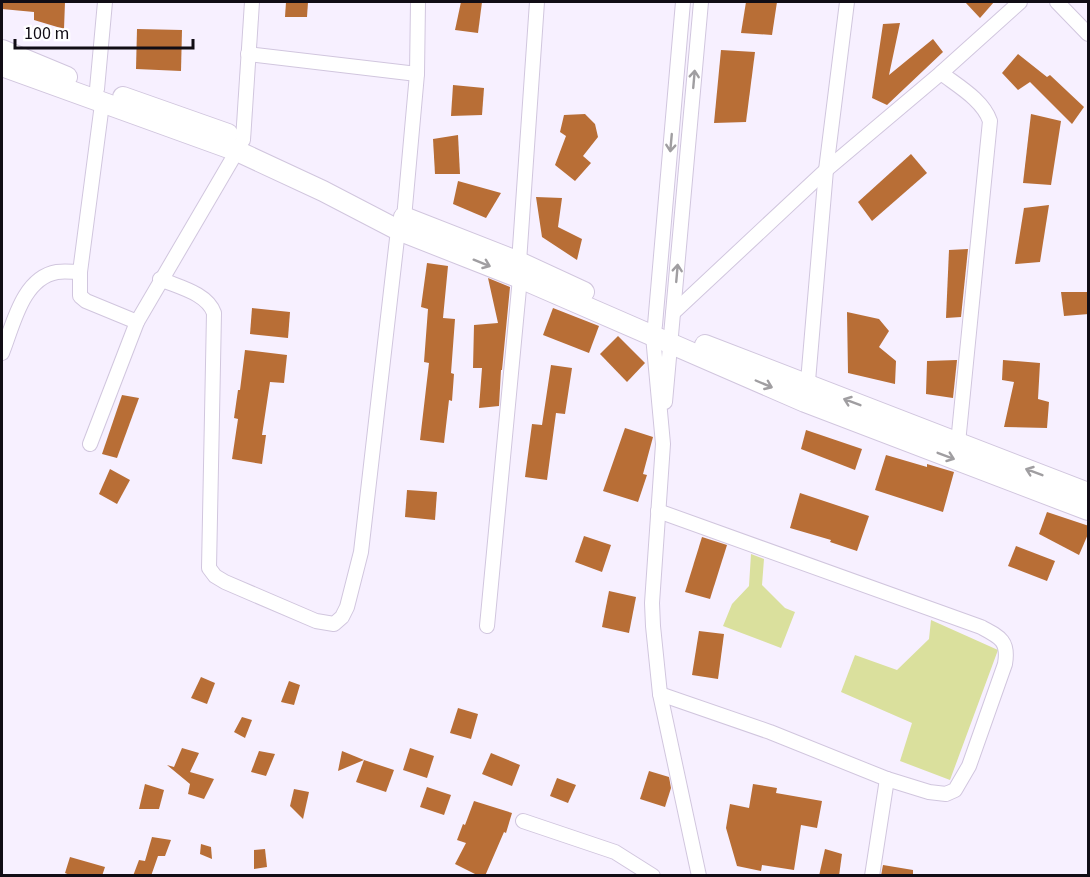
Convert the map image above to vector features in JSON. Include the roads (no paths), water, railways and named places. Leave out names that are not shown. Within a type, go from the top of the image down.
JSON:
[{"type":"main road","points":[[2,50],[100,96]]},
{"type":"main road","points":[[2,66],[100,96],[240,146],[322,191],[520,270],[664,330],[807,394],[1089,510]]},
{"type":"main road","points":[[807,394],[958,442],[1089,493]]},
{"type":"street","points":[[105,2],[100,96],[80,272],[80,296],[86,301],[137,322]]},
{"type":"street","points":[[90,444],[137,322],[160,279],[240,146],[252,2]]},
{"type":"street","points":[[160,279],[203,298],[211,304],[214,313],[209,568],[215,576],[225,582],[316,621],[334,624],[342,617],[347,607],[361,552],[417,74],[418,2]]},
{"type":"street","points":[[487,626],[520,270],[537,2]]},
{"type":"street","points":[[683,2],[664,330],[662,428],[652,603],[660,694],[699,876]]},
{"type":"street","points":[[664,330],[701,2]]},
{"type":"street","points":[[807,394],[826,170],[847,2]]},
{"type":"street","points":[[664,330],[826,170],[941,73],[1020,2]]},
{"type":"street","points":[[1057,2],[1089,34]]},
{"type":"street","points":[[248,54],[417,74]]},
{"type":"street","points":[[941,73],[979,103],[986,111],[990,121],[958,442]]},
{"type":"street","points":[[2,353],[27,293],[35,282],[56,272],[80,272]]},
{"type":"street","points":[[658,511],[981,627],[1004,642],[1007,652],[1005,664],[969,766],[955,790],[946,794],[929,792],[887,778],[770,732],[660,694]]},
{"type":"street","points":[[872,876],[887,778]]},
{"type":"street","points":[[523,821],[615,852],[653,876]]}]
